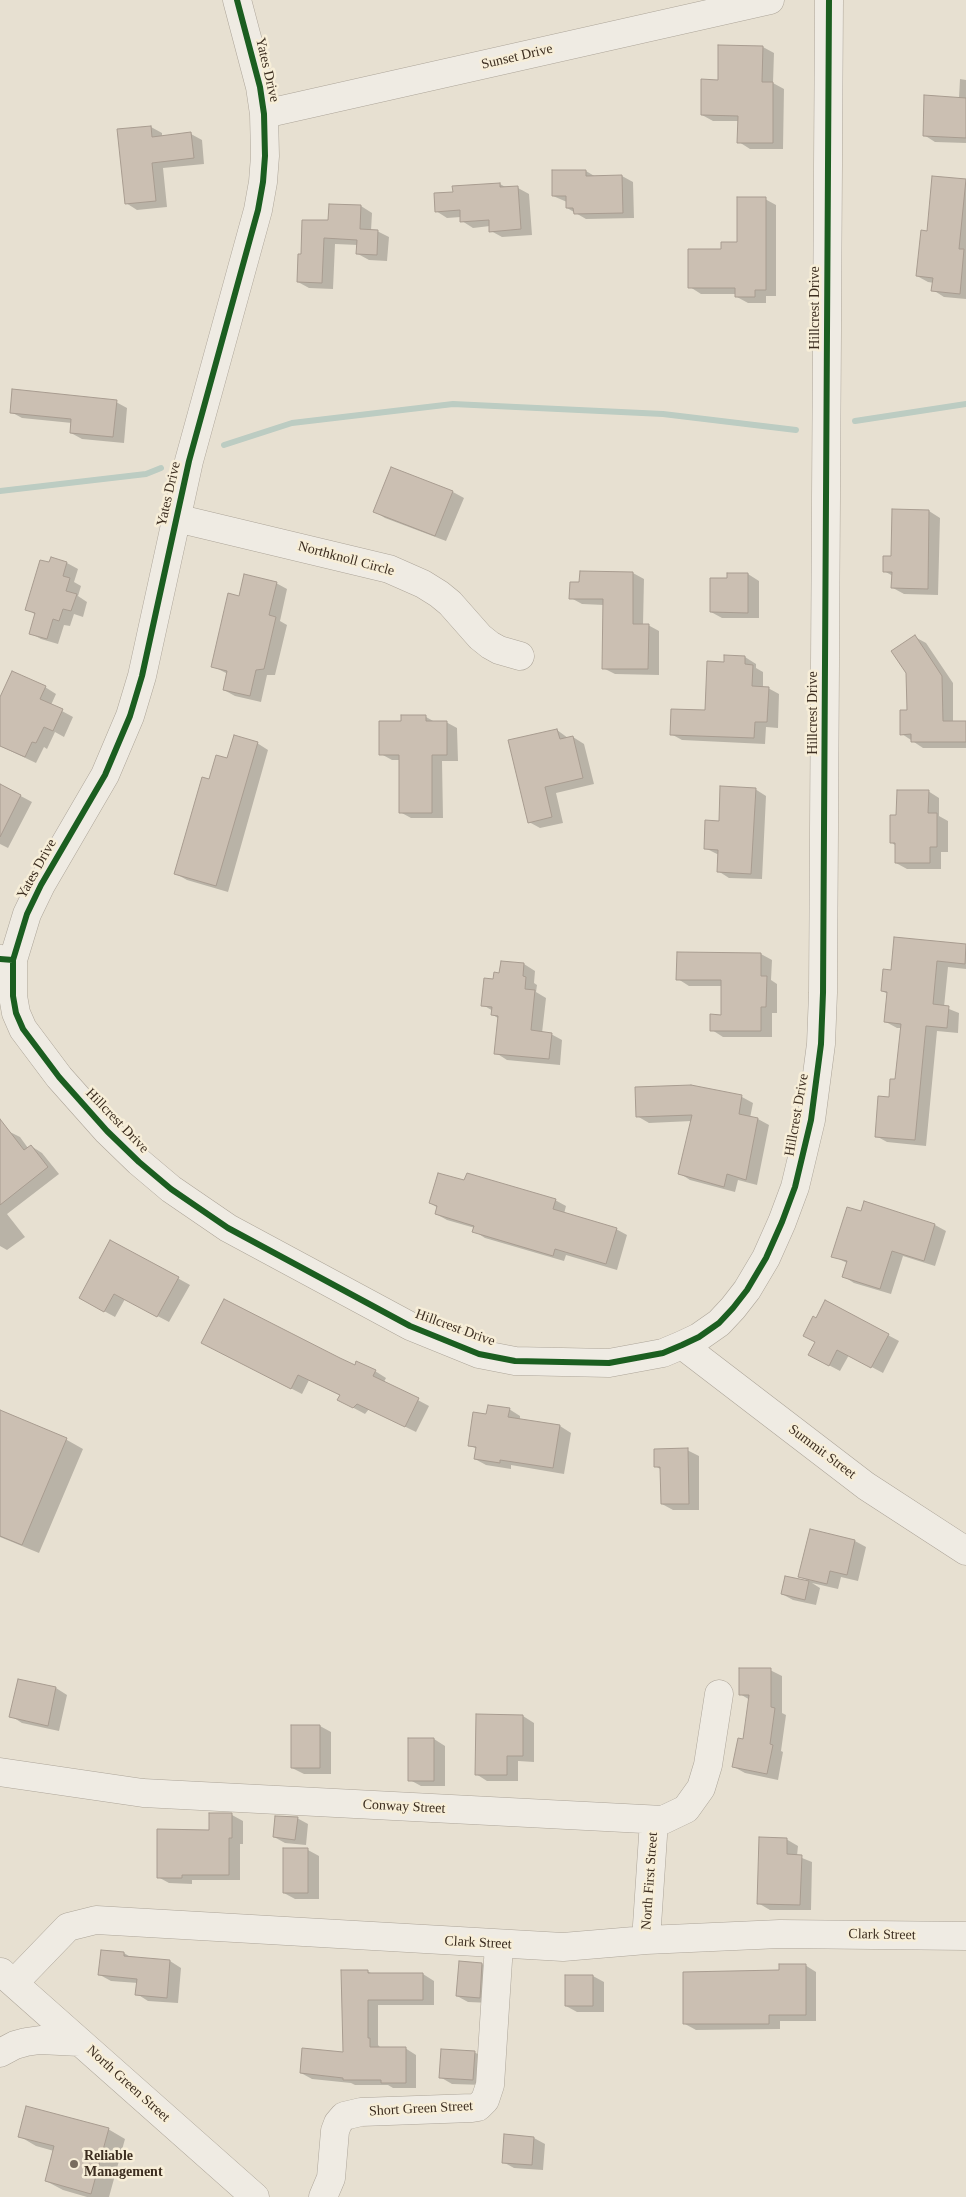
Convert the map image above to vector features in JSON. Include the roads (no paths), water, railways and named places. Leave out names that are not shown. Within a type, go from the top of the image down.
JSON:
[{"type":"street","name":"Yates Drive","points":[[6,960],[37,892],[105,775],[130,716],[142,676],[189,461],[258,210],[265,156],[264,114],[260,88],[237,0]]},
{"type":"street","name":"Sunset Drive","points":[[264,114],[770,0]]},
{"type":"street","name":"Hillcrest Drive","points":[[6,960],[16,1013],[24,1030],[59,1077],[139,1162],[171,1189],[228,1228],[410,1326],[479,1354],[544,1363],[609,1363],[663,1353],[682,1346],[718,1323],[733,1308],[747,1290],[774,1240],[795,1187],[816,1093],[821,1044],[824,953],[830,0]]},
{"type":"street","name":"Northknoll Circle","points":[[176,518],[390,569],[423,584],[439,594],[490,645],[499,650],[520,656]]},
{"type":"street","name":"Summit Street","points":[[682,1346],[866,1486],[966,1551]]},
{"type":"street","name":"Conway Street","points":[[0,1772],[143,1794],[654,1821],[671,1818],[686,1809],[701,1788],[708,1765],[718,1694]]},
{"type":"street","name":"North First Street","points":[[646,1940],[654,1821]]},
{"type":"street","name":"Clark Street","points":[[7,1977],[68,1927],[96,1920],[499,1945],[570,1947],[646,1940],[780,1934],[966,1936]]},
{"type":"street","name":"Short Green Street","points":[[323,2197],[331,2178],[335,2131],[338,2123],[344,2116],[361,2112],[472,2108],[478,2107],[485,2100],[490,2085],[499,1945]]},
{"type":"street","name":"North Green Street","points":[[7,1977],[255,2197]]},
{"type":"street","points":[[0,2052],[15,2045],[40,2040],[80,2042]]},
{"type":"waterway","points":[[224,445],[292,423],[453,404],[663,414],[796,430]]},
{"type":"waterway","points":[[855,421],[966,404]]},
{"type":"waterway","points":[[0,491],[146,474],[161,468]]},
{"type":"place","name":"Reliable Management","points":[[74,2164]]}]
